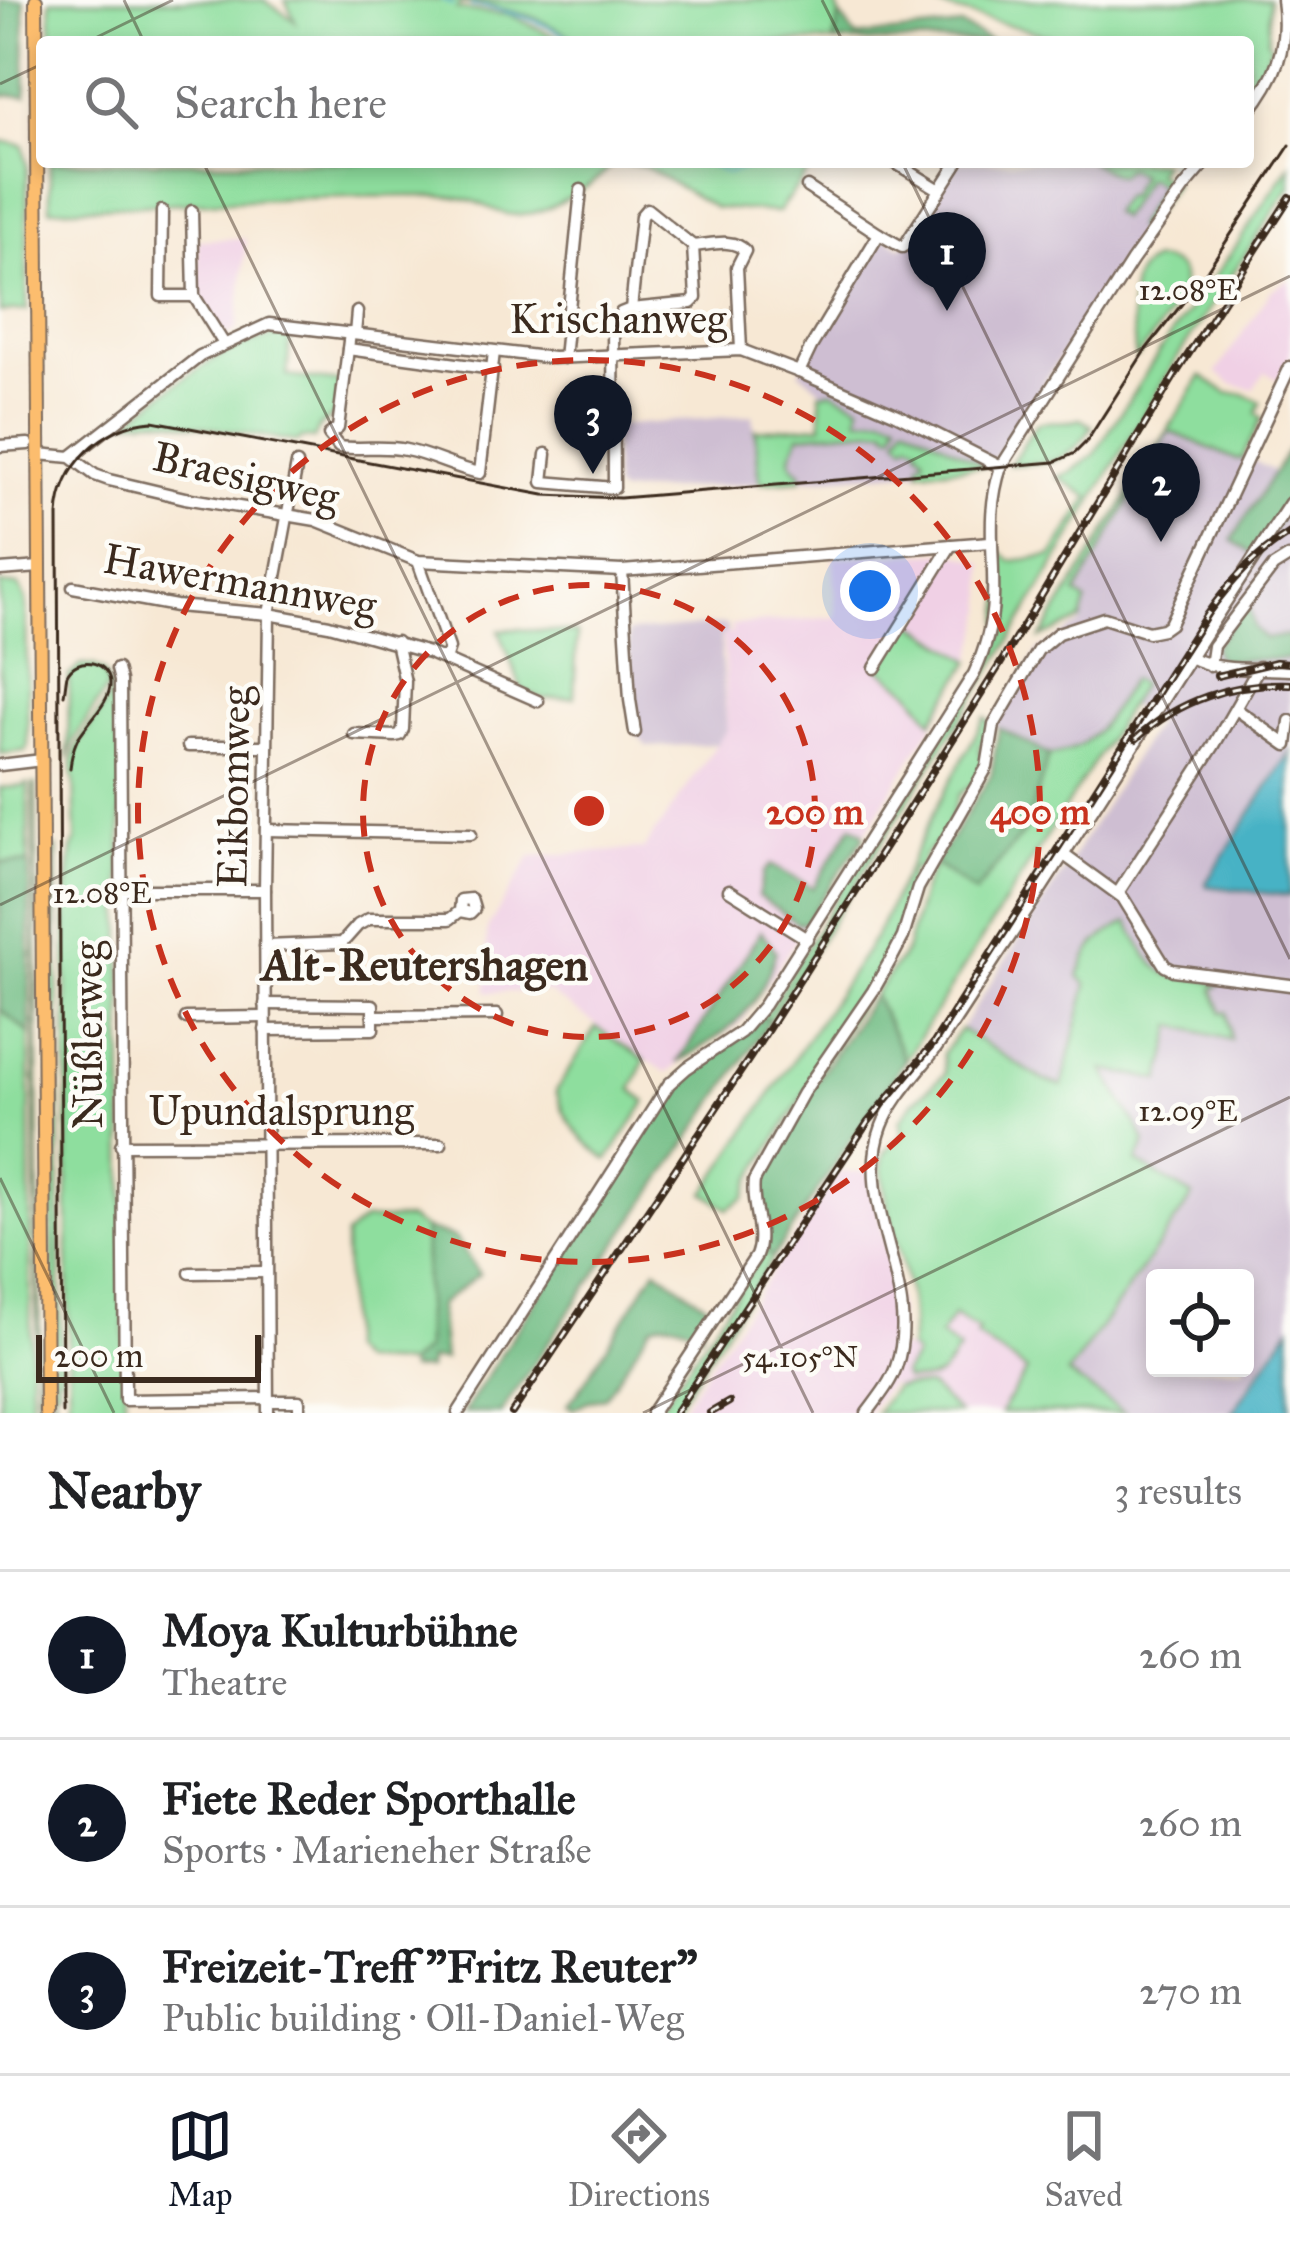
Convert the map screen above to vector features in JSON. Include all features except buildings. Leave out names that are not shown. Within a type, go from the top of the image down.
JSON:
[{"type":"main road","points":[[36,0],[34,449],[40,567],[46,1413]]},
{"type":"street","points":[[1254,105],[1270,84],[1281,56],[1282,0]]},
{"type":"street","points":[[904,168],[940,190]]},
{"type":"street","points":[[807,188],[902,247],[954,168]]},
{"type":"street","points":[[458,1413],[669,1084],[748,1025],[974,674],[992,615],[991,509],[1001,467],[1125,272],[1201,168]]},
{"type":"street","points":[[564,358],[581,190]]},
{"type":"street","points":[[546,454],[543,482],[614,488],[616,317],[631,310],[691,303],[696,298],[693,246],[652,210],[644,211],[631,310]]},
{"type":"street","points":[[192,211],[194,296],[224,344]]},
{"type":"street","points":[[162,212],[161,296],[194,296]]},
{"type":"street","points":[[800,372],[879,234]]},
{"type":"street","points":[[693,246],[735,242],[745,251],[736,267],[741,350]]},
{"type":"street","points":[[357,312],[338,428],[329,435],[339,447],[406,450],[480,473],[494,352]]},
{"type":"street","name":"Krischanweg","points":[[71,457],[188,365],[275,320],[352,334],[564,358],[741,350],[896,414],[1001,467]]},
{"type":"street","points":[[348,349],[493,369]]},
{"type":"street","points":[[652,1413],[756,1256],[760,1234],[752,1197],[754,1181],[803,1093],[894,954],[918,888],[987,767],[994,725],[1038,650],[1058,633],[1104,618],[1148,632],[1169,625],[1290,367]]},
{"type":"street","points":[[0,446],[71,457]]},
{"type":"street","name":"Braesigweg","points":[[71,457],[95,475],[185,498],[316,520],[418,561],[622,571],[990,542]]},
{"type":"street","name":"Eikbomweg","points":[[268,1404],[265,890],[269,614],[297,464]]},
{"type":"street","points":[[867,1413],[894,1373],[902,1334],[901,1302],[874,1178],[880,1131],[1290,503]]},
{"type":"street","points":[[875,668],[951,545]]},
{"type":"street","points":[[1210,666],[1213,646],[1273,567],[1288,557]]},
{"type":"street","points":[[418,561],[449,648],[446,660]]},
{"type":"street","points":[[0,570],[40,567]]},
{"type":"street","points":[[622,571],[635,732]]},
{"type":"street","name":"Hawermannweg","points":[[73,587],[176,606],[329,625],[446,660],[538,701]]},
{"type":"street","name":"Hawermannweg","points":[[354,734],[395,736],[404,729],[404,682],[396,642]]},
{"type":"street","points":[[1190,657],[1210,666],[1290,670]]},
{"type":"street","points":[[1118,893],[1259,667]]},
{"type":"street","name":"Nüßlerweg","points":[[117,669],[125,1400],[268,1404]]},
{"type":"street","points":[[1236,709],[1287,745],[1290,721]]},
{"type":"street","points":[[188,746],[267,746]]},
{"type":"street","points":[[0,765],[42,760]]},
{"type":"street","points":[[266,830],[471,834]]},
{"type":"street","points":[[1064,855],[1118,893],[1165,966],[1290,985]]},
{"type":"street","points":[[120,890],[265,890]]},
{"type":"street","points":[[729,890],[807,939]]},
{"type":"street","points":[[265,946],[333,945],[348,939],[369,919],[442,920],[460,911]]},
{"type":"street","points":[[186,1018],[265,1017],[373,1004],[373,1029],[265,1017]]},
{"type":"street","points":[[373,1016],[497,1015]]},
{"type":"street","name":"Upundalsprung","points":[[122,1145],[441,1144]]},
{"type":"street","points":[[190,1273],[266,1272]]},
{"type":"street","points":[[268,1404],[299,1401],[299,1413]]},
{"type":"shaded area","points":[[954,168],[1147,168],[1174,184],[1136,234],[988,466],[620,493],[614,488],[613,426],[753,415],[755,430],[823,424],[820,388],[799,372],[879,234],[902,247]]},
{"type":"shaded area","points":[[246,238],[237,330],[223,336],[199,300],[198,240]]},
{"type":"shaded area","points":[[1290,279],[1290,355],[1278,380],[1265,372],[1253,389],[1232,384],[1216,373],[1271,291]]},
{"type":"shaded area","points":[[1169,430],[1235,459],[1290,471],[1290,752],[1206,883],[1290,896],[1290,1327],[1232,1413],[1125,1413],[1068,1375],[1192,1197],[1137,1161],[1145,1142],[1103,1069],[1161,1080],[1174,1025],[1231,1039],[1212,980],[1159,969],[1128,922],[1087,984],[1062,1086],[1043,1080],[961,1029],[1157,721],[1131,706],[1071,752],[1049,755],[994,725],[1038,650],[1080,624],[1086,602],[1076,594]]},
{"type":"shaded area","points":[[953,552],[984,563],[985,611],[971,663],[744,1019],[667,1073],[548,992],[486,992],[487,929],[531,856],[644,849],[727,729],[723,634],[732,633],[731,625],[837,617],[833,558]]},
{"type":"shaded area","points":[[727,624],[721,657],[727,729],[717,744],[647,747],[635,732],[628,632]]},
{"type":"shaded area","points":[[838,1172],[870,1172],[898,1306],[895,1348],[916,1354],[939,1336],[954,1314],[980,1331],[977,1337],[1027,1371],[1000,1413],[958,1413],[929,1386],[889,1384],[867,1413],[678,1413]]},
{"type":"green space","points":[[0,0],[24,0],[26,96],[0,95]]},
{"type":"green space","points":[[50,0],[264,0],[295,21],[285,0],[835,0],[840,16],[835,36],[571,36],[533,17],[461,3],[457,9],[510,15],[554,36],[52,36]]},
{"type":"green space","points":[[913,0],[1269,0],[1271,45],[1254,82],[1254,36],[1051,36]]},
{"type":"green space","points":[[840,15],[855,36],[835,36]]},
{"type":"green space","points":[[961,26],[982,36],[866,36]]},
{"type":"green space","points":[[0,141],[23,145],[27,165],[27,310],[0,312]]},
{"type":"green space","points":[[1290,165],[1290,187],[1175,361],[1010,641],[770,1019],[761,1018],[1007,630],[1000,624],[1000,551],[1011,561],[1052,556],[1089,497],[1058,477],[1094,455],[1165,343]]},
{"type":"green space","points":[[50,168],[608,168],[571,196],[519,215],[439,196],[50,209]]},
{"type":"green space","points":[[647,168],[811,168],[778,212],[715,208]]},
{"type":"green space","points":[[1101,168],[1127,168],[1118,176]]},
{"type":"green space","points":[[1127,168],[1159,168],[1156,173],[1174,184],[1141,232],[1135,227],[1161,185],[1147,177],[1120,218],[1112,212],[1128,197],[1140,175]]},
{"type":"green space","points":[[1154,260],[1173,264],[1181,274],[1182,287],[1137,357],[1132,288],[1143,267]]},
{"type":"green space","points":[[290,334],[287,376],[341,382],[336,415],[320,426],[314,439],[298,442],[158,419],[127,421],[224,354]]},
{"type":"green space","points":[[1201,376],[1227,393],[1261,402],[1256,414],[1262,418],[1242,459],[1169,431],[1076,594],[1086,602],[1081,620],[1041,638]]},
{"type":"green space","points":[[832,391],[860,405],[859,419],[899,420],[894,433],[887,428],[799,435],[791,458],[801,480],[760,483],[755,430],[822,425],[820,393]]},
{"type":"green space","points":[[1081,419],[1092,426],[1067,454],[1010,465],[1036,424]]},
{"type":"green space","points":[[906,423],[988,466],[920,471],[924,455],[919,446],[910,441],[906,445],[898,438]]},
{"type":"green space","points":[[1290,447],[1290,503],[1256,557],[1232,540]]},
{"type":"green space","points":[[0,584],[19,586],[26,600],[28,748],[0,754]]},
{"type":"green space","points":[[1248,602],[1254,628],[1265,639],[1290,635],[1290,659],[1222,660],[1215,655],[1214,647]]},
{"type":"green space","points":[[910,621],[971,661],[932,721],[911,692],[879,668]]},
{"type":"green space","points":[[499,630],[577,633],[574,697],[544,699],[522,690]]},
{"type":"green space","points":[[81,665],[105,672],[108,687],[74,740],[68,758],[69,676]]},
{"type":"green space","points":[[120,676],[125,1413],[69,1413],[66,904],[76,842],[72,765],[81,739],[106,704],[113,677]]},
{"type":"green space","points":[[1131,679],[1141,684],[905,1060],[874,995],[906,951],[922,891],[935,864],[974,892],[1026,829],[1049,755],[1089,738]]},
{"type":"green space","points":[[985,717],[992,725],[979,748],[984,763],[973,784],[959,795],[941,843],[926,852],[920,868],[912,870],[909,878],[915,886],[886,961],[751,1180],[745,1198],[728,1209],[705,1193],[877,934]]},
{"type":"green space","points":[[999,728],[1049,755],[1026,829],[975,893],[935,864],[991,775]]},
{"type":"green space","points":[[25,784],[31,1413],[0,1413],[0,788]]},
{"type":"green space","points":[[36,785],[40,1413],[37,1413]]},
{"type":"green space","points":[[852,825],[864,837],[805,923],[798,924],[758,896],[764,872],[771,865],[813,888]]},
{"type":"green space","points":[[50,848],[55,963],[57,848],[61,1376],[54,1392],[58,1413],[53,1413]]},
{"type":"green space","points":[[0,862],[29,863],[30,1034],[0,1009]]},
{"type":"green space","points":[[1128,922],[1145,953],[1164,972],[1218,986],[1213,989],[1222,1013],[1227,1012],[1231,1040],[1174,1025],[1161,1080],[1104,1070],[1146,1142],[1137,1162],[1193,1196],[1068,1374],[1125,1413],[1000,1413],[1027,1371],[954,1315],[940,1336],[959,1350],[947,1367],[933,1379],[905,1380],[903,1375],[915,1355],[909,1349],[910,1307],[882,1165],[887,1149],[903,1135],[900,1121],[914,1101],[945,1074],[943,1053],[961,1029],[1043,1080],[1062,1086],[1087,985],[1079,976],[1083,965],[1096,943]]},
{"type":"green space","points":[[761,931],[776,951],[761,990],[727,1030],[677,1063]]},
{"type":"green space","points":[[874,995],[905,1060],[773,1257],[765,1251],[758,1186],[808,1094]]},
{"type":"green space","points":[[761,1018],[770,1019],[501,1413],[463,1413],[677,1081]]},
{"type":"green space","points":[[596,1027],[645,1060],[632,1089],[646,1102],[608,1160],[576,1130],[556,1091]]},
{"type":"green space","points":[[409,1219],[425,1229],[425,1350],[408,1364],[359,1362],[347,1349],[345,1236],[364,1220]]},
{"type":"green space","points":[[425,1229],[455,1238],[479,1274],[439,1305],[444,1360],[429,1360],[428,1369],[409,1370],[408,1364],[425,1350]]},
{"type":"green space","points":[[765,1251],[773,1257],[672,1413],[656,1413]]},
{"type":"green space","points":[[656,1269],[708,1306],[700,1334],[676,1323],[651,1326],[605,1397],[573,1409],[567,1405]]},
{"type":"green space","points":[[929,1386],[958,1413],[875,1413],[895,1387]]},
{"type":"water","points":[[1290,752],[1290,896],[1207,886],[1206,883]]},
{"type":"water","points":[[1290,1327],[1290,1413],[1232,1413]]},
{"type":"waterway","points":[[442,0],[453,5]]},
{"type":"waterway","points":[[471,6],[526,18],[566,36]]},
{"type":"waterway","points":[[717,168],[726,173],[746,168]]},
{"type":"tram line","points":[[62,1413],[58,516],[67,480],[88,451],[117,430],[153,421],[544,495],[620,498],[1055,462],[1087,441],[1290,145]]},
{"type":"tram line","points":[[64,694],[67,675],[77,665],[98,665],[108,675],[110,690],[77,740],[70,768]]},
{"type":"railway","points":[[512,1413],[751,1056],[1290,197]]},
{"type":"railway","points":[[675,1413],[868,1122],[934,1043],[1207,614],[1244,569],[1290,533]]},
{"type":"railway","points":[[1217,676],[1290,663]]},
{"type":"railway","points":[[1136,739],[1170,714],[1208,696],[1248,686],[1290,684]]},
{"type":"railway","points":[[710,1413],[729,1402]]},
{"type":"place","name":"Moya Kulturbühne","points":[[947,311]]},
{"type":"place","name":"Freizeit-Treff \"Fritz Reuter\"","points":[[593,474]]},
{"type":"place","name":"Fiete Reder Sporthalle","points":[[1161,542]]},
{"type":"district","name":"Alt-Reutershagen","points":[[425,964]]}]
